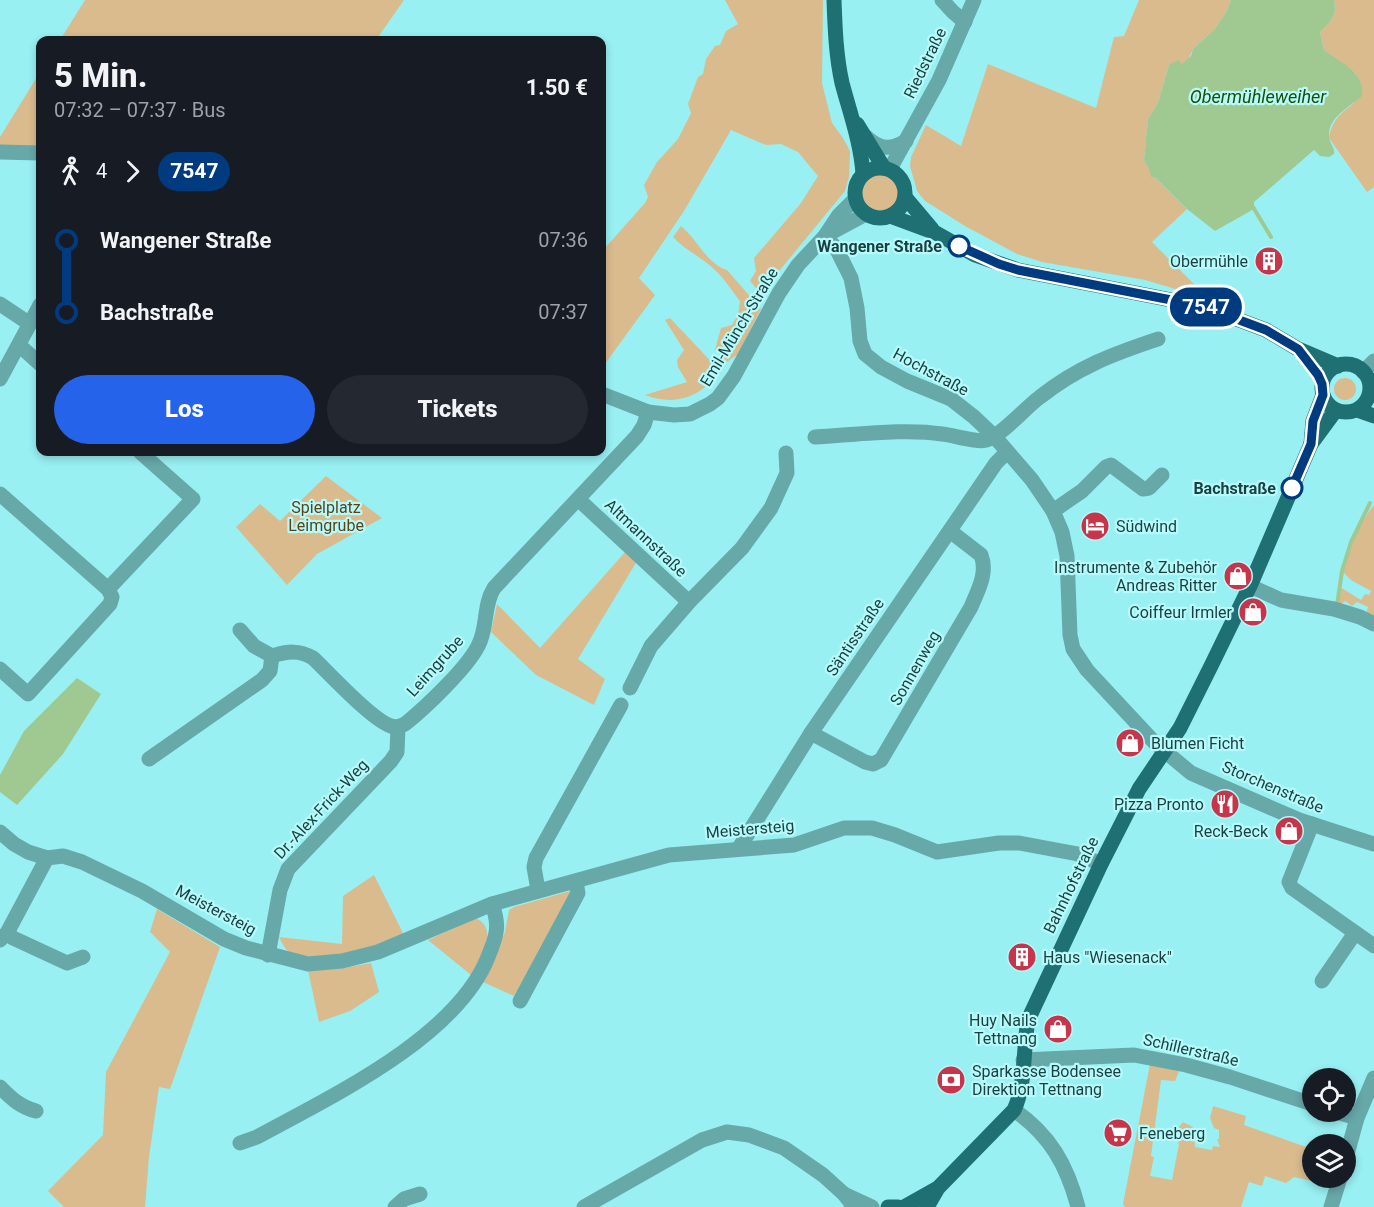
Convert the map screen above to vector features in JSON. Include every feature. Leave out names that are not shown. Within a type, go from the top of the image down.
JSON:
[{"type":"main road","points":[[834,0],[838,59],[842,83],[854,119],[862,174]]},
{"type":"main road","points":[[854,119],[887,169],[903,183],[905,197],[900,209],[890,216],[878,219],[866,214],[858,206],[855,199],[856,184],[862,174],[873,168],[887,169]]},
{"type":"main road","points":[[905,197],[936,233]]},
{"type":"main road","points":[[890,216],[936,233],[975,255],[1018,270],[1202,306],[1266,330],[1298,349],[1338,366],[1369,367],[1369,385],[1372,396],[1357,410],[1347,412],[1336,410],[1328,404],[1311,364],[1298,349]]},
{"type":"main road","points":[[1311,444],[1313,421],[1326,375],[1338,366]]},
{"type":"main road","points":[[1165,752],[1180,728],[1250,586],[1311,444],[1336,410]]},
{"type":"main road","points":[[1357,410],[1374,416]]},
{"type":"main road","name":"Bahnhofstraße","points":[[1014,1110],[1020,1093],[1028,1020],[1139,789],[1165,752]]},
{"type":"main road","points":[[927,1207],[938,1188],[1014,1110]]},
{"type":"main road","points":[[904,1207],[938,1188]]},
{"type":"main road","points":[[888,1207],[898,1207]]},
{"type":"street","points":[[942,0],[965,22]]},
{"type":"street","name":"Riedstraße","points":[[887,169],[906,141],[939,80],[974,0]]},
{"type":"street","points":[[865,136],[873,144],[882,148],[893,148],[906,141]]},
{"type":"street","points":[[0,152],[36,153]]},
{"type":"street","name":"Emil-Münch-Straße","points":[[606,396],[648,412],[674,415],[690,414],[718,398],[734,375],[779,293],[798,265],[855,199]]},
{"type":"street","name":"Emil-Münch-Straße","points":[[825,236],[866,214]]},
{"type":"street","name":"Hochstraße","points":[[825,236],[836,248],[851,278],[860,341],[865,354],[881,367],[907,381],[951,399],[974,417],[994,436],[1032,480],[1053,511],[1062,532],[1067,556],[1070,635],[1073,649],[1087,670],[1165,752]]},
{"type":"street","points":[[0,304],[30,324]]},
{"type":"street","points":[[0,379],[36,313]]},
{"type":"street","points":[[815,437],[915,432],[939,433],[985,441],[1064,379],[1109,355],[1158,339]]},
{"type":"street","points":[[19,345],[36,360]]},
{"type":"street","name":"Leimgrube","points":[[398,727],[412,718],[469,660],[479,645],[488,600],[494,588],[637,436],[648,412]]},
{"type":"street","name":"Säntisstraße","points":[[739,848],[811,733],[996,462],[1008,452]]},
{"type":"street","name":"Altmannstraße","points":[[630,688],[651,646],[689,602],[742,548],[771,508],[788,474],[786,453]]},
{"type":"street","points":[[108,589],[193,499],[145,456]]},
{"type":"street","points":[[1053,511],[1111,465],[1143,489],[1149,488],[1162,475]]},
{"type":"street","points":[[0,494],[108,589],[112,597],[110,604],[28,694],[0,669]]},
{"type":"street","name":"Altmannstraße","points":[[578,499],[689,602]]},
{"type":"street","name":"Sonnenweg","points":[[811,733],[865,762],[873,764],[881,760],[971,607],[981,585],[984,570],[981,555],[950,531]]},
{"type":"street","points":[[1250,586],[1281,600],[1334,609],[1374,624]]},
{"type":"street","points":[[240,630],[254,646],[272,656],[286,652],[302,652],[313,658],[375,717],[391,726],[398,727]]},
{"type":"street","points":[[150,759],[262,680],[270,671],[272,656]]},
{"type":"street","points":[[538,890],[534,867],[536,858],[621,705]]},
{"type":"street","name":"Dr.-Alex-Frick-Weg","points":[[268,955],[280,890],[288,869],[391,761],[397,752],[398,727]]},
{"type":"street","name":"Storchenstraße","points":[[1165,752],[1191,773],[1312,824],[1374,844]]},
{"type":"street","points":[[1312,824],[1289,882],[1292,888],[1374,946]]},
{"type":"street","name":"Meistersteig","points":[[0,832],[21,848],[47,858],[63,856],[82,862],[142,891],[225,939],[246,948],[308,964],[342,961],[378,951],[492,904],[669,855],[794,845],[829,832],[857,827],[872,828],[895,835],[937,852],[999,843],[1019,843],[1078,854],[1101,864]]},
{"type":"street","points":[[47,858],[4,936],[67,963],[83,957]]},
{"type":"street","points":[[520,1001],[578,893],[576,882]]},
{"type":"street","points":[[240,1143],[256,1137],[359,1080],[406,1050],[448,1015],[476,982],[491,950],[498,927],[492,904]]},
{"type":"street","points":[[1322,981],[1355,933]]},
{"type":"street","name":"Schillerstraße","points":[[1023,1060],[1134,1055],[1186,1065],[1302,1101]]},
{"type":"street","points":[[1353,1134],[1374,1078]]},
{"type":"street","points":[[0,1087],[20,1105],[36,1111]]},
{"type":"street","points":[[1014,1110],[1029,1120],[1061,1159],[1068,1173],[1078,1207]]},
{"type":"street","points":[[584,1207],[702,1140],[727,1132],[749,1135],[784,1148],[823,1175],[844,1194],[854,1207]]},
{"type":"street","points":[[1333,1206],[1338,1188]]},
{"type":"street","points":[[395,1207],[404,1199],[420,1194]]},
{"type":"street","points":[[844,1194],[872,1207]]},
{"type":"green space","points":[[85,0],[404,0],[379,36],[62,36]]},
{"type":"green space","points":[[725,0],[823,0],[822,83],[832,123],[850,151],[849,177],[845,191],[775,276],[770,274],[761,294],[750,281],[756,271],[754,258],[801,203],[818,176],[798,152],[781,144],[766,145],[731,130],[684,211],[639,278],[655,295],[606,362],[606,247],[645,203],[648,197],[644,185],[657,162],[678,139],[691,113],[688,104],[698,77],[703,74],[706,59],[715,46],[720,45],[726,31],[738,24]]},
{"type":"green space","points":[[1139,0],[1231,0],[1227,11],[1214,30],[1193,49],[1188,60],[1182,64],[1169,65],[1158,103],[1148,119],[1144,160],[1155,177],[1187,209],[1152,242],[1209,299],[1145,280],[1042,262],[1017,254],[925,201],[917,191],[910,166],[911,157],[926,125],[961,146],[988,64],[1096,108],[1114,37],[1124,36]]},
{"type":"green space","points":[[1334,0],[1374,0],[1374,187],[1367,192],[1329,138],[1337,118],[1354,103],[1356,74],[1324,50],[1320,32],[1332,18],[1335,10]]},
{"type":"green space","points":[[36,78],[36,148],[0,147],[0,137]]},
{"type":"green space","points":[[880,175],[893,180],[898,193],[893,206],[880,211],[867,206],[862,193],[867,180]]},
{"type":"green space","points":[[681,226],[708,257],[727,270],[761,309],[738,354],[727,362],[715,350],[721,328],[732,325],[738,315],[740,301],[715,270],[673,237]]},
{"type":"green space","points":[[670,318],[721,372],[696,393],[667,400],[645,395],[687,382],[678,367],[677,360],[684,350],[665,320]]},
{"type":"green space","points":[[1345,378],[1353,381],[1356,389],[1353,397],[1345,400],[1337,397],[1334,389],[1337,381]]},
{"type":"green space","name":"Spielplatz Leimgrube","points":[[326,476],[382,518],[317,554],[287,585],[236,527],[260,504],[280,521]]},
{"type":"green space","points":[[1374,505],[1374,617],[1366,614],[1368,607],[1357,602],[1352,606],[1345,601],[1337,608],[1340,587],[1361,600],[1371,591],[1351,580],[1342,571],[1355,536]]},
{"type":"green space","points":[[626,551],[637,561],[578,659],[605,679],[594,705],[536,675],[491,632],[497,604],[540,648]]},
{"type":"green space","points":[[374,875],[405,937],[364,950],[330,957],[301,957],[287,950],[279,937],[342,944],[343,896]]},
{"type":"green space","points":[[570,891],[572,895],[514,996],[483,982],[505,932],[509,910]]},
{"type":"green space","points":[[157,909],[220,947],[170,1089],[159,1087],[149,1157],[145,1207],[64,1207],[48,1191],[103,1135],[106,1072],[170,952],[150,932]]},
{"type":"green space","points":[[476,918],[483,923],[487,937],[471,975],[428,940]]},
{"type":"green space","points":[[371,963],[379,992],[350,1011],[319,1022],[308,970],[338,969]]},
{"type":"green space","points":[[1150,1064],[1180,1069],[1175,1081],[1161,1080],[1151,1156],[1154,1157],[1150,1176],[1172,1180],[1180,1134],[1175,1132],[1183,1122],[1193,1127],[1195,1147],[1212,1150],[1213,1146],[1220,1147],[1217,1139],[1219,1139],[1219,1130],[1214,1128],[1210,1118],[1213,1106],[1246,1116],[1244,1125],[1302,1145],[1302,1179],[1294,1177],[1286,1183],[1265,1176],[1262,1186],[1249,1182],[1241,1207],[1125,1207],[1123,1204]]},
{"type":"water","name":"Obermühleweiher","points":[[1231,0],[1334,0],[1335,10],[1332,18],[1320,32],[1324,50],[1356,74],[1362,88],[1362,96],[1332,123],[1329,136],[1334,154],[1329,157],[1320,156],[1314,150],[1254,202],[1254,209],[1215,231],[1187,209],[1155,177],[1151,177],[1144,160],[1148,119],[1158,103],[1169,65],[1178,60],[1182,64],[1191,56],[1193,49],[1214,30],[1227,11]]},
{"type":"water","points":[[77,678],[101,694],[63,754],[17,805],[0,792],[0,775],[24,731]]},
{"type":"waterway","points":[[1253,207],[1271,237]]},
{"type":"waterway","points":[[1337,605],[1342,571],[1351,542],[1370,503]]},
{"type":"bus line","name":"7547","points":[[959,246],[975,255],[1018,270],[1202,306],[1266,330],[1298,349],[1318,375],[1323,395],[1313,421],[1311,444],[1292,488]]},
{"type":"place","name":"Wangener Straße","points":[[959,246]]},
{"type":"place","name":"Obermühle","points":[[1269,261]]},
{"type":"place","name":"Bachstraße","points":[[1292,488]]},
{"type":"place","name":"Südwind","points":[[1095,526]]},
{"type":"place","name":"Instrumente & Zubehör Andreas Ritter","points":[[1238,576]]},
{"type":"place","name":"Coiffeur Irmler","points":[[1253,612]]},
{"type":"place","name":"Blumen Ficht","points":[[1130,743]]},
{"type":"place","name":"Pizza Pronto","points":[[1225,804]]},
{"type":"place","name":"Reck-Beck","points":[[1289,831]]},
{"type":"place","name":"Haus \"Wiesenack\"","points":[[1022,957]]},
{"type":"place","name":"Huy Nails Tettnang","points":[[1058,1029]]},
{"type":"place","name":"Sparkasse Bodensee Direktion Tettnang","points":[[951,1080]]},
{"type":"place","name":"Feneberg","points":[[1118,1133]]}]
